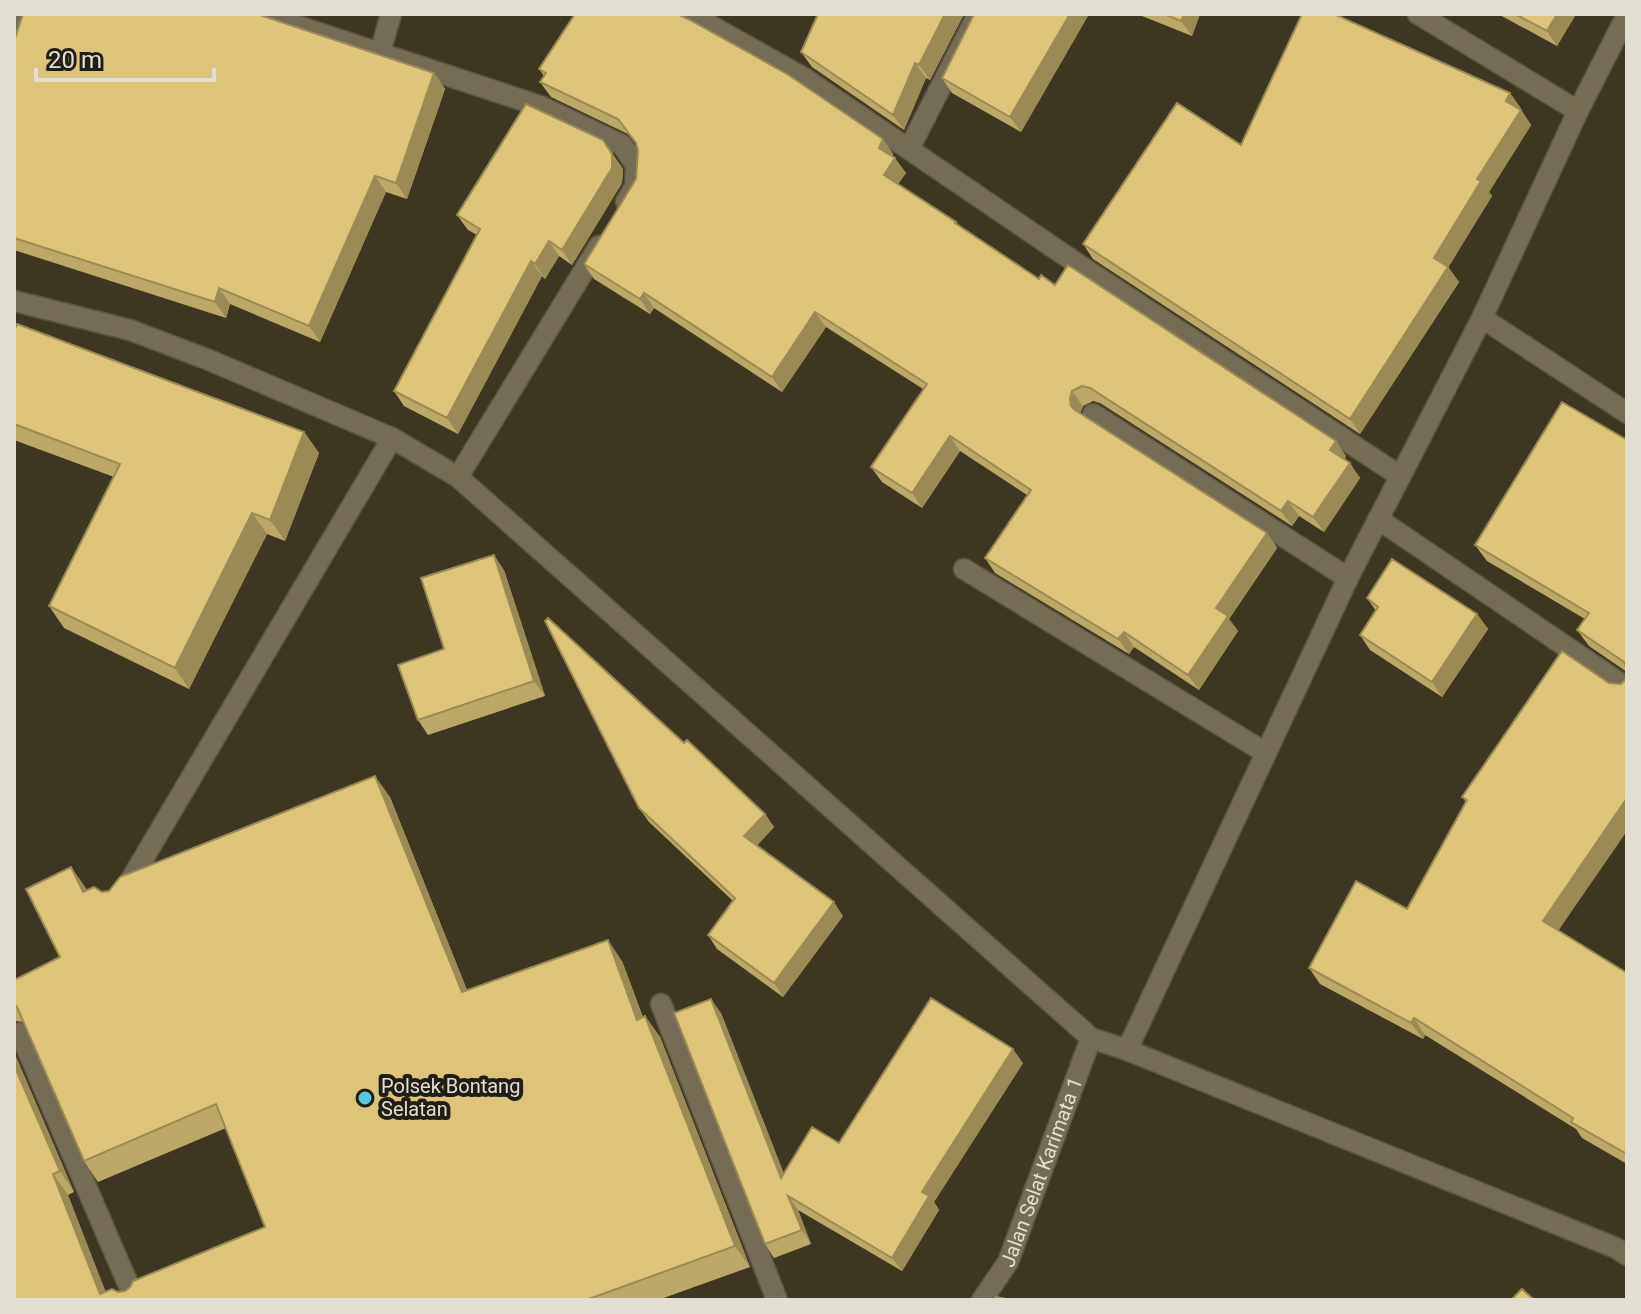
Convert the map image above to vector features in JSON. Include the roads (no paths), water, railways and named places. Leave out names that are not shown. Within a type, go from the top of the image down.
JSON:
[{"type":"street","points":[[14,44],[23,14]]},
{"type":"street","points":[[261,14],[540,106],[622,145],[636,165],[635,187],[458,477]]},
{"type":"street","points":[[380,53],[391,14]]},
{"type":"street","points":[[686,14],[804,78],[1088,271],[1400,476]]},
{"type":"street","points":[[909,149],[978,14]]},
{"type":"street","points":[[1418,14],[1578,111]]},
{"type":"street","points":[[1127,1050],[1348,578],[1482,318],[1578,111],[1627,15]]},
{"type":"street","points":[[14,301],[130,330],[209,360],[392,438],[458,477],[1091,1038],[1627,1255]]},
{"type":"street","points":[[1482,318],[1627,413]]},
{"type":"street","points":[[1093,414],[1348,578]]},
{"type":"street","points":[[118,900],[392,438]]},
{"type":"street","points":[[1378,519],[1627,688]]},
{"type":"street","points":[[964,569],[1266,753]]},
{"type":"street","points":[[661,1004],[777,1300]]},
{"type":"street","points":[[20,1033],[135,1300]]},
{"type":"street","name":"Jalan Selat Karimata 1","points":[[982,1300],[1008,1262],[1091,1038]]},
{"type":"place","name":"Polsek Bontang Selatan","points":[[365,1098]]}]
